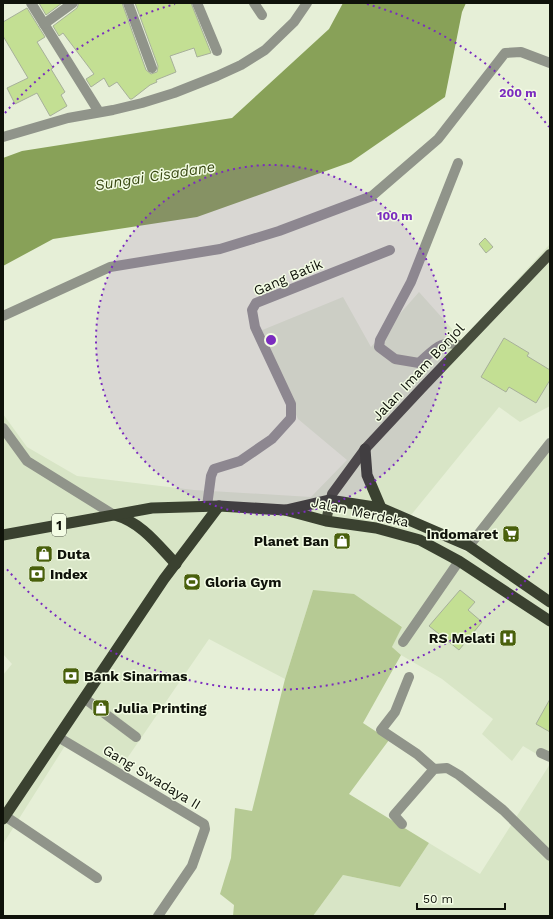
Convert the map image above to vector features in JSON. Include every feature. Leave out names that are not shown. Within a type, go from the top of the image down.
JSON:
[{"type":"highway","points":[[366,449],[367,475],[381,508]]},
{"type":"highway","name":"Jalan Merdeka","points":[[286,510],[330,500],[381,508],[469,546],[550,602]]},
{"type":"highway","name":"Jalan Merdeka","points":[[4,535],[152,508],[219,506],[286,510],[326,522],[376,528],[420,540],[459,561],[549,617]]},
{"type":"highway","points":[[4,818],[164,579],[219,506]]},
{"type":"highway","points":[[114,515],[122,517],[143,529],[176,564]]},
{"type":"main road","name":"Jalan Imam Bonjol","points":[[326,522],[332,494],[366,449],[453,355],[550,254]]},
{"type":"street","points":[[30,3],[99,112]]},
{"type":"street","points":[[44,24],[74,3]]},
{"type":"street","points":[[128,3],[152,68]]},
{"type":"street","points":[[197,3],[217,51]]},
{"type":"street","points":[[254,3],[262,15]]},
{"type":"street","points":[[3,136],[68,118],[142,103],[174,93],[217,76],[241,65],[264,50],[294,22],[307,3]]},
{"type":"street","points":[[3,316],[110,267],[220,249],[279,231],[372,196],[438,139],[505,53],[521,52],[550,63]]},
{"type":"street","points":[[458,163],[411,282],[380,340],[379,347],[396,359],[419,363],[441,344],[455,344],[462,346]]},
{"type":"street","name":"Gang Batik","points":[[207,506],[211,476],[214,469],[240,461],[272,439],[292,418],[291,404],[255,327],[252,310],[256,303],[390,250]]},
{"type":"street","points":[[3,428],[27,461],[114,515]]},
{"type":"street","points":[[469,546],[550,443]]},
{"type":"street","points":[[403,642],[459,561]]},
{"type":"street","points":[[409,677],[395,712],[381,730],[417,754],[434,769]]},
{"type":"street","points":[[84,698],[136,737]]},
{"type":"street","name":"Gang Swadaya II","points":[[58,737],[204,824],[205,829],[192,866],[158,915]]},
{"type":"street","points":[[402,824],[394,815],[434,769],[447,768],[459,775],[503,810],[550,856]]},
{"type":"street","points":[[4,818],[98,878]]},
{"type":"shaded area","points":[[550,244],[550,406],[520,422],[499,407],[407,520],[466,552],[550,449],[550,762],[523,746],[512,761],[482,734],[493,719],[442,679],[401,655],[392,647],[402,626],[313,590],[285,679],[209,639],[117,773],[68,741],[3,844],[3,675],[12,664],[3,654],[3,414],[27,447],[77,476],[194,490],[311,497],[347,460],[298,419],[260,331],[343,297],[371,347],[419,292],[462,340]]},
{"type":"shaded area","points":[[313,590],[354,594],[402,627],[392,647],[401,655],[363,723],[389,740],[349,794],[429,843],[400,887],[343,875],[313,916],[233,916],[234,905],[220,894],[231,858],[235,808],[252,811],[285,679]]},
{"type":"shaded area","points":[[550,764],[550,916],[313,916],[343,875],[400,887],[429,843],[480,874]]},
{"type":"water","name":"Sungai Cisadane","points":[[343,3],[466,3],[462,12],[445,97],[351,162],[197,217],[53,239],[3,266],[3,158],[22,151],[232,118],[329,29]]},
{"type":"building","points":[[39,3],[62,3],[46,15]]},
{"type":"building","points":[[79,3],[122,3],[146,70],[151,74],[157,72],[158,66],[135,3],[191,3],[211,53],[197,57],[194,48],[170,56],[176,72],[156,80],[157,82],[150,85],[132,99],[130,99],[117,82],[109,87],[104,78],[91,87],[86,79],[94,74],[63,33],[59,36],[53,26],[77,8]]},
{"type":"building","points":[[27,8],[45,37],[37,42],[53,68],[51,69],[65,92],[61,95],[67,106],[50,116],[37,93],[15,104],[7,88],[28,78],[3,36],[3,22]]},
{"type":"building","points":[[485,238],[493,247],[486,253],[479,244]]},
{"type":"building","points":[[504,338],[529,353],[527,356],[550,370],[550,380],[536,403],[509,387],[506,392],[481,377]]},
{"type":"building","points":[[460,590],[475,602],[468,610],[482,622],[459,650],[429,626]]},
{"type":"building","points":[[550,699],[550,732],[536,724]]},
{"type":"place","name":"Indomaret","points":[[511,534]]},
{"type":"place","name":"Planet Ban","points":[[342,541]]},
{"type":"place","name":"Duta","points":[[44,554]]},
{"type":"place","name":"Index","points":[[37,574]]},
{"type":"place","name":"Gloria Gym","points":[[192,582]]},
{"type":"place","name":"RS Melati","points":[[508,638]]},
{"type":"place","name":"Bank Sinarmas","points":[[71,676]]},
{"type":"place","name":"Julia Printing","points":[[101,708]]}]
